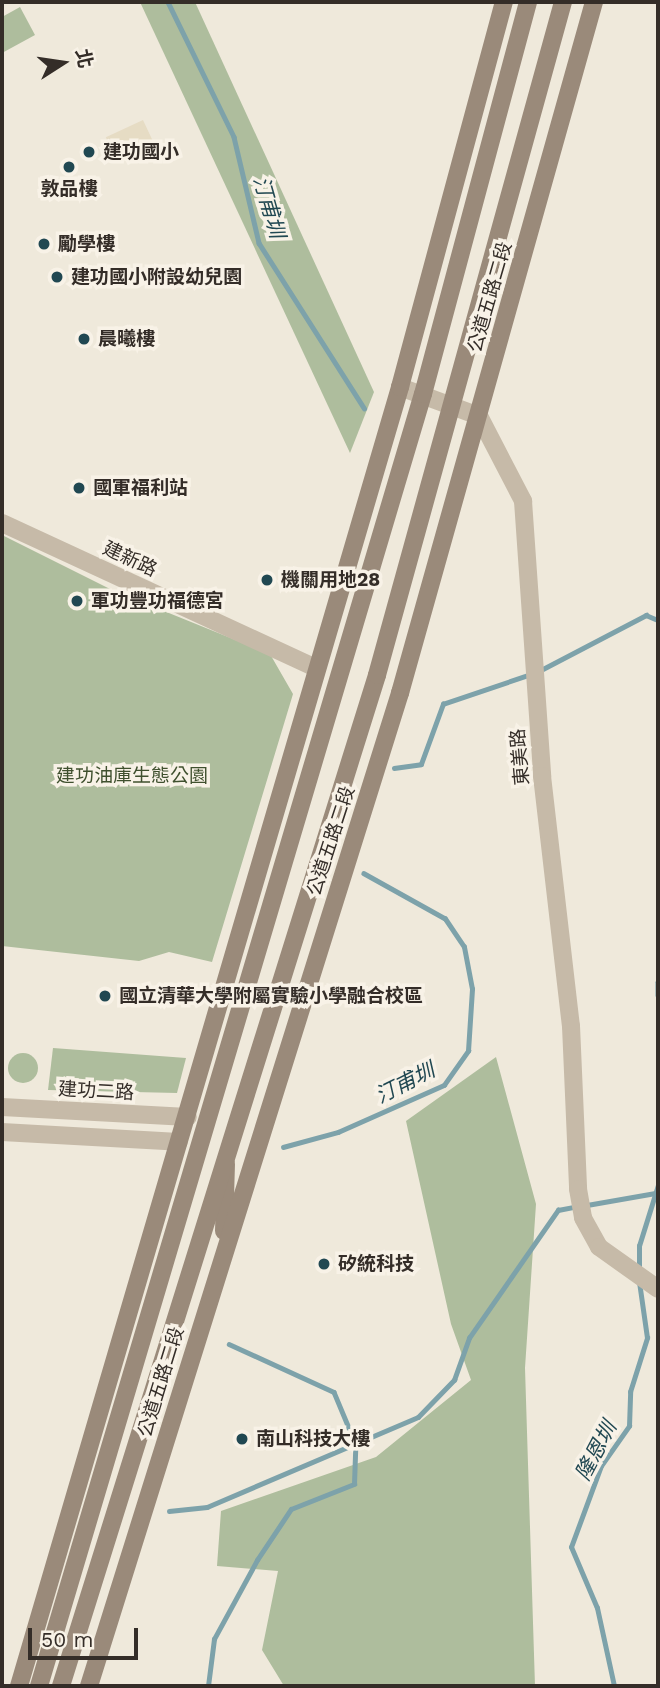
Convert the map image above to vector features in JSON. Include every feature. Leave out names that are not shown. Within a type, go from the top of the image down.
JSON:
[{"type":"street","points":[[19,1686],[400,387],[504,2]]},
{"type":"street","name":"公道五路二段","points":[[39,1686],[423,394],[528,2]]},
{"type":"street","name":"公道五路二段","points":[[61,1686],[226,1140],[376,675],[448,404],[563,2]]},
{"type":"street","name":"公道五路二段","points":[[89,1686],[400,693],[594,2]]},
{"type":"street","points":[[400,387],[479,416]]},
{"type":"street","name":"東美路","points":[[479,416],[510,472],[529,527],[533,673],[571,1026],[578,1189],[583,1219],[599,1247],[626,1270],[657,1288]]},
{"type":"street","name":"建新路","points":[[2,523],[316,668]]},
{"type":"street","name":"建功二路","points":[[2,1107],[188,1117]]},
{"type":"street","points":[[2,1132],[178,1142]]},
{"type":"street","points":[[223,1252],[226,1140]]},
{"type":"green space","points":[[140,2],[195,2],[374,392],[350,453]]},
{"type":"green space","points":[[20,7],[35,35],[2,53],[2,17]]},
{"type":"green space","name":"建功油庫生態公園","points":[[2,535],[112,590],[270,654],[293,694],[212,962],[169,952],[139,961],[2,946]]},
{"type":"green space","points":[[53,1048],[186,1058],[177,1093],[48,1090]]},
{"type":"green space","points":[[23,1053],[29,1054],[37,1062],[37,1074],[29,1082],[23,1083],[17,1082],[9,1074],[8,1068],[9,1062],[17,1054]]},
{"type":"green space","points":[[496,1057],[536,1204],[525,1368],[535,1686],[284,1686],[262,1650],[278,1571],[217,1566],[221,1511],[376,1457],[471,1380],[451,1324],[406,1121]]},
{"type":"shaded area","points":[[143,120],[154,144],[117,161],[106,137]]},
{"type":"waterway","name":"汀甫圳","points":[[168,2],[234,137],[259,243],[364,408]]},
{"type":"waterway","points":[[539,671],[646,615],[658,620]]},
{"type":"waterway","points":[[394,768],[421,764],[443,704],[531,674]]},
{"type":"waterway","name":"汀甫圳","points":[[283,1147],[338,1132],[444,1085],[468,1051],[472,989],[464,947],[445,919],[364,874]]},
{"type":"waterway","name":"隆恩圳","points":[[658,982],[658,995]]},
{"type":"waterway","name":"隆恩圳","points":[[639,1270],[639,1246],[658,1185]]},
{"type":"waterway","points":[[587,1205],[655,1193]]},
{"type":"waterway","points":[[169,1511],[207,1507],[418,1417],[454,1380],[469,1338],[558,1210],[578,1206]]},
{"type":"waterway","name":"隆恩圳","points":[[614,1686],[597,1608],[571,1547],[601,1466],[629,1426],[630,1392],[647,1338],[639,1282]]},
{"type":"waterway","name":"汀甫圳","points":[[229,1344],[334,1392],[352,1435]]},
{"type":"waterway","name":"汀甫圳","points":[[208,1686],[214,1639],[257,1560],[291,1509],[354,1484],[355,1447]]},
{"type":"place","name":"建功國小","points":[[89,152]]},
{"type":"place","name":"敦品樓","points":[[69,167]]},
{"type":"place","name":"勵學樓","points":[[44,244]]},
{"type":"place","name":"建功國小附設幼兒園","points":[[57,277]]},
{"type":"place","name":"晨曦樓","points":[[84,339]]},
{"type":"place","name":"國軍福利站","points":[[79,488]]},
{"type":"place","name":"機關用地28","points":[[267,580]]},
{"type":"place","name":"軍功豐功福德宮","points":[[77,601]]},
{"type":"place","name":"國立清華大學附屬實驗小學融合校區","points":[[105,996]]},
{"type":"place","name":"矽統科技","points":[[324,1264]]},
{"type":"place","name":"南山科技大樓","points":[[242,1439]]}]
